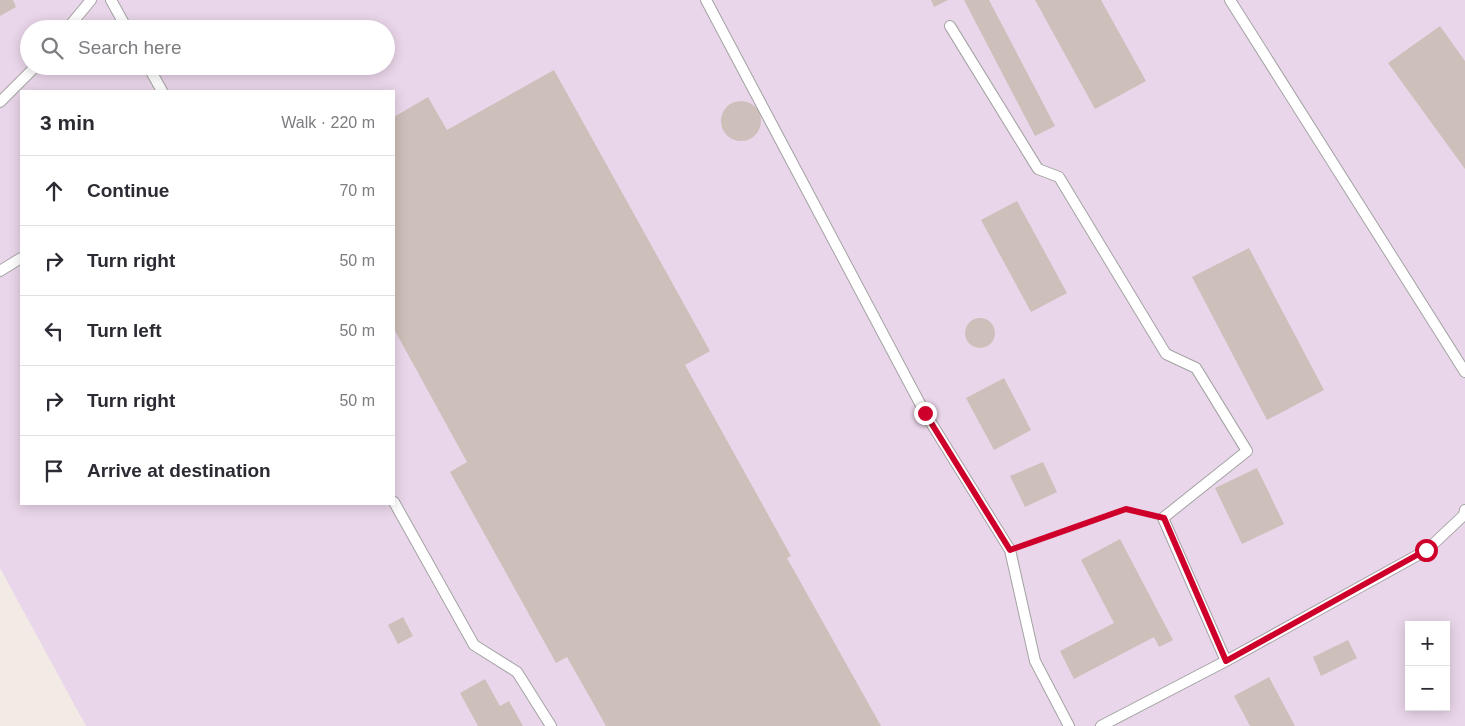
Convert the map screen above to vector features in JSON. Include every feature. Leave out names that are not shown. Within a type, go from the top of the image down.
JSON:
[{"type":"lane","points":[[74,20],[91,0]]},
{"type":"lane","points":[[111,0],[122,20]]},
{"type":"lane","points":[[706,0],[925,413],[1010,550],[1035,662],[1069,726]]},
{"type":"lane","points":[[1230,0],[1465,372]]},
{"type":"lane","points":[[950,26],[1038,169],[1059,177],[1166,354],[1196,368],[1247,451],[1164,518],[1226,661]]},
{"type":"lane","points":[[0,102],[27,75]]},
{"type":"lane","points":[[153,75],[161,90]]},
{"type":"lane","points":[[0,271],[20,259]]},
{"type":"lane","points":[[395,504],[474,645],[517,672],[551,726]]},
{"type":"lane","points":[[1100,726],[1226,661],[1426,550],[1464,515],[1465,510]]},
{"type":"path","points":[[1010,550],[1126,509],[1164,518]]},
{"type":"shaded area","points":[[0,0],[1465,0],[1465,726],[86,726],[0,568]]},
{"type":"building","points":[[0,0],[13,0],[16,7],[0,16]]},
{"type":"building","points":[[931,0],[948,0],[934,7]]},
{"type":"building","points":[[964,0],[989,0],[1055,126],[1035,136]]},
{"type":"building","points":[[1035,0],[1101,0],[1146,81],[1095,109]]},
{"type":"building","points":[[1440,26],[1465,61],[1465,169],[1388,63]]},
{"type":"building","points":[[554,70],[710,351],[685,365],[791,556],[787,558],[881,726],[606,726],[567,657],[556,663],[450,472],[467,462],[395,331],[395,116],[428,97],[447,130]]},
{"type":"building","points":[[737,101],[745,101],[752,104],[758,110],[761,121],[758,132],[752,138],[745,141],[737,141],[730,138],[724,132],[721,125],[721,117],[724,110],[730,104]]},
{"type":"building","points":[[1017,201],[1067,293],[1031,312],[981,220]]},
{"type":"building","points":[[1249,248],[1324,390],[1267,420],[1192,277]]},
{"type":"building","points":[[980,318],[990,323],[995,333],[990,343],[980,348],[970,343],[965,333],[970,323]]},
{"type":"building","points":[[1004,378],[1031,430],[994,450],[966,398]]},
{"type":"building","points":[[1043,462],[1057,492],[1025,507],[1010,476]]},
{"type":"building","points":[[1257,468],[1284,524],[1242,544],[1215,488]]},
{"type":"building","points":[[1120,539],[1173,640],[1159,647],[1154,637],[1074,679],[1060,651],[1114,623],[1081,560]]},
{"type":"building","points":[[403,617],[413,636],[398,644],[388,625]]},
{"type":"building","points":[[1348,640],[1357,658],[1321,676],[1313,657]]},
{"type":"building","points":[[1269,677],[1295,726],[1250,726],[1234,696]]},
{"type":"building","points":[[485,679],[500,706],[509,701],[523,726],[478,726],[460,693]]},
{"type":"route","points":[[925,413],[1010,550],[1126,509],[1164,518],[1226,661],[1426,550]]}]
